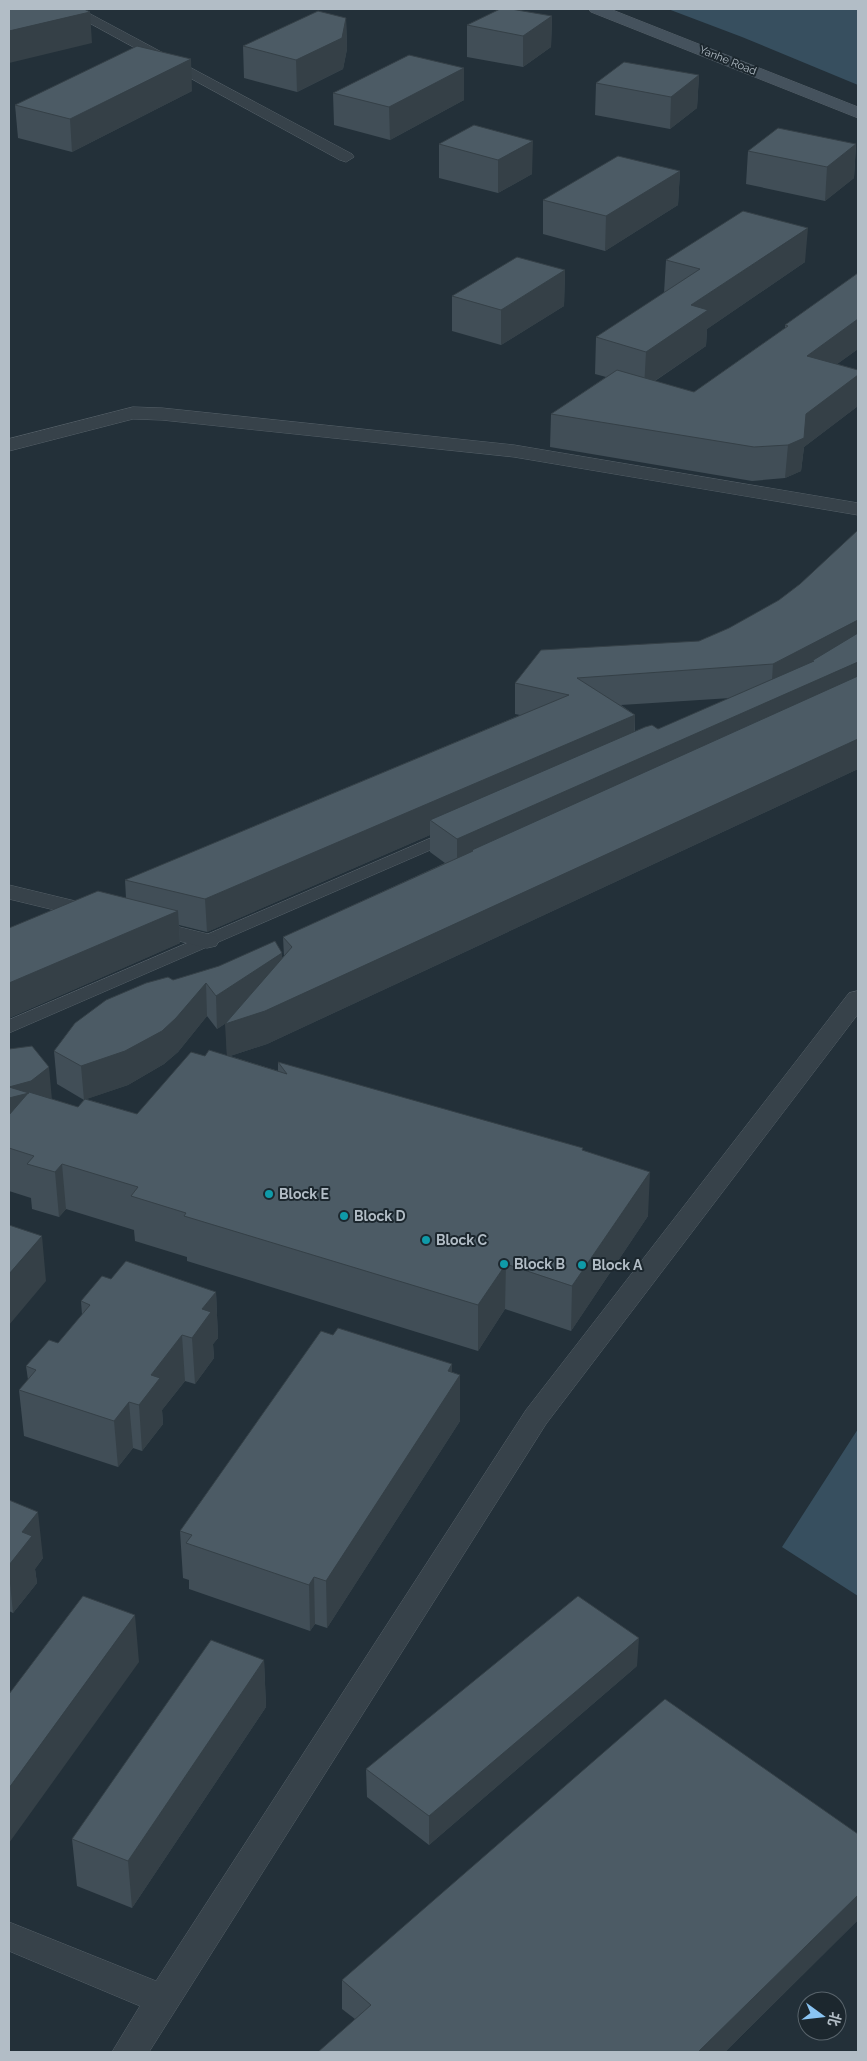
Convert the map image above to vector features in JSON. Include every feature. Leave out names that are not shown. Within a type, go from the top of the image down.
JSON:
[{"type":"main road","name":"Yanhe Road","points":[[597,9],[858,113]]},
{"type":"main road","name":"Yanhe Road","points":[[622,9],[858,102]]},
{"type":"street","points":[[71,9],[346,157]]},
{"type":"street","points":[[9,445],[133,413],[162,414],[514,451],[858,509]]},
{"type":"street","points":[[9,1027],[464,829]]},
{"type":"street","points":[[9,892],[207,941]]},
{"type":"street","points":[[144,968],[158,980]]},
{"type":"street","points":[[130,2052],[536,1417],[858,998]]},
{"type":"street","points":[[9,1936],[163,2000]]},
{"type":"water","points":[[668,9],[858,9],[858,85],[742,37]]},
{"type":"water","points":[[858,1429],[858,1596],[782,1547]]},
{"type":"building","points":[[9,9],[84,9],[90,12],[9,31]]},
{"type":"building","points":[[500,9],[552,16],[523,36],[467,25]]},
{"type":"building","points":[[318,11],[346,18],[342,38],[296,60],[243,46]]},
{"type":"building","points":[[137,46],[191,59],[70,119],[15,105]]},
{"type":"building","points":[[409,55],[464,68],[389,107],[333,93]]},
{"type":"building","points":[[624,62],[699,75],[671,97],[596,83]]},
{"type":"building","points":[[474,125],[533,141],[498,160],[439,144]]},
{"type":"building","points":[[778,128],[856,144],[827,167],[748,151]]},
{"type":"building","points":[[618,156],[680,171],[606,216],[543,200]]},
{"type":"building","points":[[743,211],[808,228],[691,305],[708,310],[646,352],[596,337],[700,269],[666,260]]},
{"type":"building","points":[[517,257],[565,270],[501,310],[452,296]]},
{"type":"building","points":[[858,273],[858,319],[807,356],[858,370],[858,375],[806,414],[804,438],[788,445],[754,447],[551,414],[617,370],[694,392],[788,326],[785,325]]},
{"type":"building","points":[[858,530],[858,620],[773,664],[577,678],[635,715],[205,899],[125,880],[569,695],[515,683],[541,650],[699,641],[729,628],[779,600],[800,584]]},
{"type":"building","points":[[858,633],[858,662],[457,839],[430,820],[645,727],[652,725],[658,729],[814,661],[810,662]]},
{"type":"building","points":[[858,676],[858,739],[265,1011],[225,1024],[292,947],[283,937]]},
{"type":"building","points":[[98,891],[178,911],[9,983],[9,928]]},
{"type":"building","points":[[275,941],[282,953],[216,996],[206,983],[176,1018],[162,1031],[125,1051],[81,1066],[54,1051],[75,1023],[106,1000],[146,983],[168,977],[173,980],[219,966]]},
{"type":"building","points":[[32,1046],[49,1067],[31,1081],[9,1087],[9,1049]]},
{"type":"building","points":[[209,1050],[287,1074],[278,1062],[583,1148],[582,1150],[650,1172],[572,1286],[506,1264],[478,1305],[184,1216],[186,1213],[131,1196],[138,1187],[62,1164],[55,1172],[27,1164],[34,1156],[9,1148],[9,1115],[29,1092],[78,1107],[85,1099],[137,1114],[191,1052],[205,1056]]},
{"type":"building","points":[[9,1087],[29,1093],[9,1098]]},
{"type":"building","points":[[9,1225],[42,1236],[9,1274]]},
{"type":"building","points":[[126,1261],[216,1292],[202,1309],[211,1312],[192,1338],[182,1335],[151,1375],[160,1378],[139,1405],[129,1402],[114,1421],[19,1390],[36,1370],[26,1366],[49,1340],[58,1343],[90,1305],[81,1301],[102,1276],[111,1279]]},
{"type":"building","points":[[338,1328],[452,1364],[448,1371],[460,1375],[326,1581],[314,1577],[309,1585],[186,1543],[192,1535],[180,1531],[321,1331],[333,1335]]},
{"type":"building","points":[[9,1500],[38,1512],[22,1532],[32,1536],[9,1565]]},
{"type":"building","points":[[83,1596],[135,1615],[9,1788],[9,1694]]},
{"type":"building","points":[[578,1596],[639,1638],[429,1816],[366,1769]]},
{"type":"building","points":[[211,1640],[264,1660],[128,1861],[72,1839]]},
{"type":"building","points":[[665,1699],[858,1834],[858,1895],[698,2052],[318,2052],[371,2005],[342,1980]]},
{"type":"place","name":"Block E","points":[[269,1194]]},
{"type":"place","name":"Block D","points":[[344,1216]]},
{"type":"place","name":"Block C","points":[[426,1240]]},
{"type":"place","name":"Block B","points":[[504,1264]]},
{"type":"place","name":"Block A","points":[[582,1265]]}]
